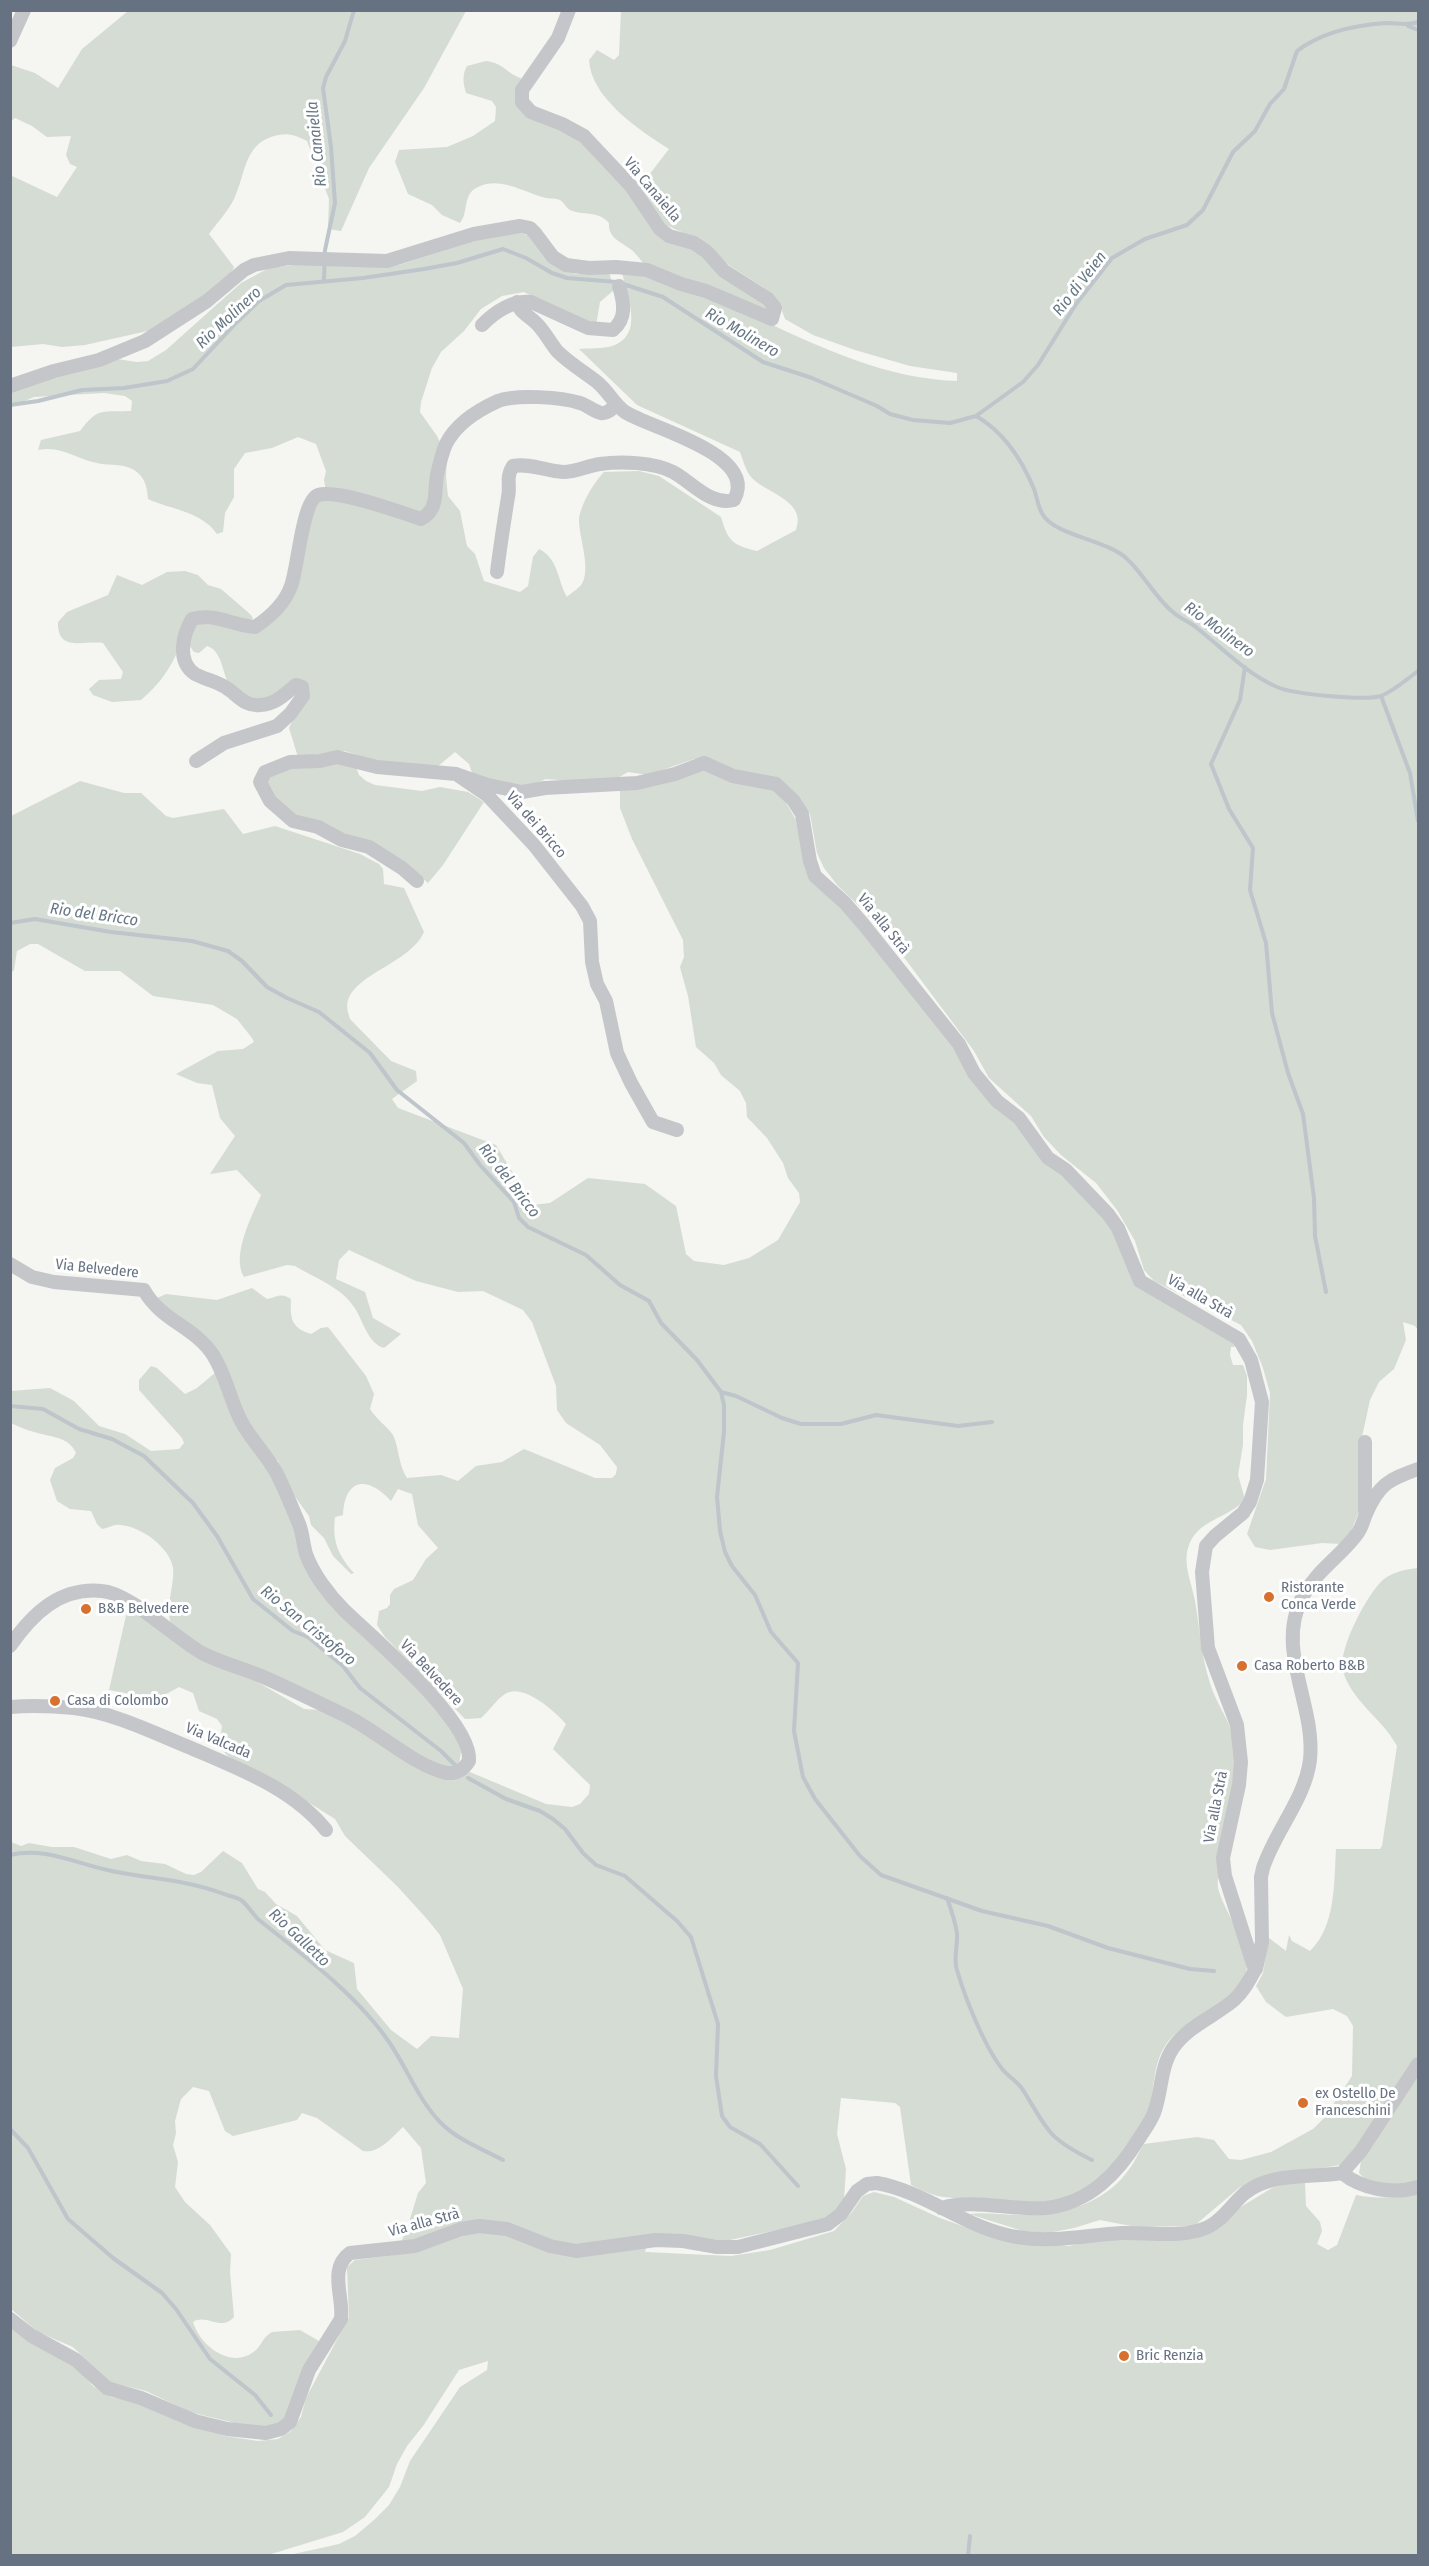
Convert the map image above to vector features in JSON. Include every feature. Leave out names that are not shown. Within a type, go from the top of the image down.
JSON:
[{"type":"street","points":[[10,41],[24,10]]},
{"type":"street","name":"Via Canaiella","points":[[10,386],[54,371],[99,360],[145,342],[207,302],[244,270],[254,265],[290,258],[387,261],[474,234],[519,226],[530,228],[535,232],[553,257],[566,265],[647,270],[706,291],[772,319],[775,308],[768,299],[724,271],[707,252],[694,243],[669,236],[660,229],[631,186],[584,136],[569,127],[531,112],[522,102],[522,90],[558,38],[569,10]]},
{"type":"street","points":[[482,325],[496,311],[517,302],[531,302],[588,328],[613,330],[621,323],[624,311],[619,286]]},
{"type":"street","points":[[497,572],[501,531],[508,499],[508,473],[513,466],[522,465],[564,472],[602,464],[646,465],[673,472],[716,499],[725,502],[734,500],[739,491],[738,481],[726,462],[697,444],[636,418],[616,405],[597,382],[557,350],[535,322],[518,308],[517,302]]},
{"type":"street","points":[[196,761],[224,743],[277,726],[290,714],[303,696],[302,687],[296,685],[273,703],[246,704],[222,686],[194,673],[189,668],[182,648],[186,630],[192,619],[210,616],[242,626],[255,627],[273,613],[291,587],[305,513],[312,499],[318,495],[338,495],[380,504],[421,519],[430,514],[434,507],[437,475],[446,445],[461,424],[479,411],[496,402],[514,397],[569,400],[606,413],[616,405]]},
{"type":"street","name":"Via dei Bricco","points":[[417,881],[402,868],[369,847],[342,840],[318,827],[293,820],[270,801],[263,791],[260,779],[267,770],[290,762],[320,761],[337,757],[377,767],[456,774],[487,795],[519,826],[582,906],[592,927],[590,936],[592,962],[597,984],[606,1001],[617,1053],[653,1122],[677,1130]]},
{"type":"street","name":"Via alla Strà","points":[[456,774],[488,785],[522,792],[545,788],[636,783],[675,774],[704,763],[733,776],[776,784],[793,800],[802,814],[810,861],[815,876],[845,903],[864,926],[959,1044],[974,1073],[998,1101],[1019,1118],[1048,1158],[1066,1170],[1108,1214],[1118,1228],[1140,1281],[1239,1340],[1251,1360],[1262,1402],[1257,1480],[1250,1502],[1243,1513],[1206,1546],[1202,1572],[1208,1648],[1237,1725],[1241,1762],[1239,1785],[1223,1858],[1225,1876],[1255,1971],[1238,1996],[1188,2031],[1174,2047],[1163,2074],[1154,2113],[1126,2160],[1112,2176],[1090,2193],[1073,2201],[1048,2207],[1022,2209],[960,2205],[941,2208]]},
{"type":"street","name":"Via Belvedere","points":[[10,1264],[32,1277],[54,1282],[144,1290],[156,1308],[202,1342],[219,1366],[231,1401],[251,1439],[276,1473],[300,1526],[307,1556],[314,1571],[344,1610],[392,1654],[456,1724],[465,1738],[469,1761],[460,1771],[453,1773],[440,1770],[409,1755],[345,1715],[264,1677],[202,1653],[127,1600],[104,1591],[81,1590],[64,1595],[45,1606],[31,1618],[10,1646]]},
{"type":"street","points":[[1365,1442],[1366,1516]]},
{"type":"street","points":[[1255,1971],[1262,1942],[1263,1868],[1303,1787],[1310,1759],[1308,1719],[1291,1644],[1302,1598],[1323,1567],[1350,1544],[1360,1530],[1384,1483],[1419,1470]]},
{"type":"street","name":"Via Valcada","points":[[10,1707],[74,1708],[162,1734],[245,1770],[270,1784],[313,1815],[326,1830]]},
{"type":"street","points":[[1419,2064],[1361,2151],[1342,2173],[1351,2180],[1368,2187],[1394,2190],[1419,2187]]},
{"type":"street","name":"Via alla Strà","points":[[10,2319],[32,2336],[76,2360],[107,2388],[141,2398],[195,2421],[246,2432],[274,2432],[290,2422],[309,2370],[341,2319],[338,2272],[344,2257],[350,2253],[415,2246],[461,2229],[487,2226],[507,2229],[550,2246],[576,2251],[656,2240],[738,2247],[828,2224],[840,2214],[857,2191],[867,2184],[877,2183],[941,2208],[990,2231],[1026,2238],[1062,2240],[1120,2234],[1184,2233],[1209,2227],[1221,2219],[1245,2192],[1258,2186],[1289,2177],[1342,2173]]},
{"type":"shaded area","points":[[128,11],[466,11],[424,88],[369,168],[341,231],[328,229],[329,199],[307,141],[289,134],[271,137],[255,147],[246,163],[234,199],[209,234],[234,267],[230,276],[186,311],[152,330],[85,345],[62,347],[43,344],[11,347],[10,175],[57,197],[77,167],[70,164],[66,155],[71,136],[47,137],[32,126],[15,118],[11,121],[11,65],[35,73],[58,88],[82,49]]},
{"type":"shaded area","points":[[621,11],[1418,11],[1418,1330],[1415,1326],[1403,1322],[1406,1340],[1394,1369],[1379,1382],[1370,1400],[1362,1437],[1361,1507],[1350,1534],[1341,1544],[1322,1543],[1270,1550],[1255,1547],[1247,1534],[1266,1479],[1270,1393],[1252,1341],[1241,1325],[1154,1281],[1144,1270],[1135,1241],[1117,1210],[1096,1183],[1061,1155],[1044,1137],[1031,1116],[989,1078],[974,1051],[903,956],[824,868],[817,853],[810,814],[790,788],[774,777],[732,769],[707,758],[694,759],[648,775],[628,772],[616,779],[572,781],[546,779],[534,784],[517,786],[498,785],[472,773],[469,764],[455,752],[437,767],[432,768],[372,760],[345,751],[298,757],[289,728],[308,687],[276,699],[254,702],[235,691],[229,684],[220,659],[213,649],[207,646],[199,653],[194,652],[186,641],[193,623],[228,626],[251,633],[261,629],[280,612],[308,515],[326,491],[324,480],[326,471],[316,444],[298,437],[272,448],[245,453],[234,469],[234,497],[225,513],[223,532],[217,534],[203,520],[148,499],[143,479],[134,470],[93,462],[63,451],[38,450],[41,440],[80,431],[96,414],[106,411],[131,411],[132,401],[125,396],[104,393],[34,397],[11,407],[10,391],[117,359],[148,361],[166,350],[241,283],[269,268],[310,263],[364,267],[399,265],[477,240],[519,233],[532,236],[563,270],[576,274],[609,272],[614,290],[600,302],[596,325],[582,321],[524,292],[502,296],[481,309],[464,331],[441,352],[432,368],[420,412],[437,436],[447,457],[448,496],[460,511],[467,546],[475,554],[484,581],[520,592],[528,586],[533,557],[539,549],[546,553],[554,564],[567,597],[578,588],[584,579],[585,571],[580,515],[588,495],[604,472],[639,471],[659,476],[721,517],[732,541],[749,549],[757,551],[796,530],[798,520],[791,505],[752,478],[740,452],[637,405],[579,349],[612,346],[622,341],[628,333],[631,314],[622,272],[665,282],[707,296],[829,350],[870,365],[912,376],[957,381],[957,373],[910,366],[813,335],[785,319],[779,303],[764,288],[730,266],[701,241],[666,225],[639,188],[669,149],[631,123],[607,100],[592,74],[589,60],[597,50],[614,60],[619,55]]},
{"type":"shaded area","points":[[486,61],[497,64],[521,78],[517,95],[572,131],[637,200],[688,244],[770,305],[770,315],[643,263],[633,251],[612,235],[609,223],[605,219],[570,210],[558,199],[538,196],[504,184],[487,184],[478,187],[470,194],[460,223],[442,215],[432,205],[408,194],[395,162],[399,150],[447,147],[473,136],[495,121],[496,107],[492,101],[466,93],[464,86],[467,66]]},
{"type":"shaded area","points":[[185,571],[198,575],[208,585],[221,589],[253,618],[250,622],[211,611],[191,613],[173,661],[160,681],[141,700],[112,702],[93,695],[89,689],[99,680],[121,679],[123,672],[103,643],[67,641],[59,632],[58,622],[67,612],[108,595],[117,575],[142,585],[167,572]]},
{"type":"shaded area","points":[[336,760],[355,765],[359,775],[375,785],[422,791],[440,787],[468,792],[484,802],[443,865],[428,883],[410,869],[379,851],[290,811],[272,793],[267,781],[275,770]]},
{"type":"shaded area","points":[[700,769],[774,789],[785,801],[796,820],[805,863],[1015,1121],[1094,1206],[1113,1231],[1133,1278],[1240,1346],[1231,1347],[1230,1355],[1233,1365],[1243,1365],[1247,1376],[1243,1445],[1238,1475],[1245,1499],[1238,1506],[1198,1531],[1188,1548],[1187,1561],[1207,1673],[1235,1742],[1236,1772],[1222,1848],[1218,1888],[1244,1948],[1247,1966],[1243,1980],[1225,2001],[1174,2035],[1165,2046],[1157,2063],[1151,2101],[1146,2116],[1114,2164],[1098,2180],[1081,2191],[1061,2199],[1013,2203],[949,2198],[928,2193],[911,2185],[900,2107],[895,2103],[841,2098],[837,2134],[846,2169],[844,2200],[837,2211],[820,2221],[725,2241],[679,2234],[649,2236],[645,2252],[731,2256],[770,2250],[834,2231],[863,2196],[874,2192],[894,2197],[940,2218],[1004,2241],[1069,2246],[1105,2239],[1204,2234],[1219,2229],[1239,2208],[1272,2188],[1290,2182],[1305,2183],[1306,2206],[1320,2222],[1322,2231],[1317,2244],[1328,2250],[1337,2245],[1356,2195],[1387,2197],[1418,2194],[1418,2555],[289,2555],[339,2544],[355,2536],[374,2520],[389,2505],[400,2487],[410,2461],[460,2387],[487,2370],[488,2361],[459,2370],[423,2426],[407,2446],[397,2464],[389,2487],[365,2517],[343,2532],[268,2555],[11,2555],[11,2325],[31,2342],[78,2369],[93,2386],[111,2397],[137,2402],[180,2422],[225,2436],[258,2441],[278,2439],[291,2431],[301,2417],[306,2398],[349,2317],[347,2267],[355,2260],[394,2255],[406,2232],[418,2193],[426,2183],[421,2148],[403,2127],[385,2144],[369,2151],[363,2151],[317,2118],[302,2113],[297,2120],[233,2136],[225,2131],[209,2091],[193,2087],[181,2099],[175,2121],[176,2133],[173,2145],[178,2162],[175,2187],[185,2202],[210,2225],[231,2254],[230,2272],[234,2317],[224,2323],[203,2320],[193,2322],[202,2339],[218,2353],[227,2357],[247,2356],[256,2350],[272,2332],[300,2330],[319,2341],[312,2353],[287,2421],[264,2430],[190,2412],[146,2391],[109,2382],[73,2347],[38,2332],[11,2309],[11,1842],[21,1846],[29,1843],[52,1847],[74,1847],[111,1859],[127,1855],[141,1861],[165,1864],[186,1874],[194,1875],[201,1872],[223,1851],[242,1863],[258,1889],[265,1892],[276,1904],[297,1916],[325,1950],[354,1963],[357,1989],[391,2030],[417,2049],[431,2036],[459,2038],[463,1989],[440,1935],[397,1886],[345,1836],[335,1819],[268,1777],[229,1757],[219,1747],[222,1726],[217,1719],[199,1711],[193,1693],[179,1687],[157,1699],[109,1690],[128,1607],[304,1709],[321,1710],[446,1777],[470,1772],[546,1804],[572,1807],[580,1804],[589,1794],[590,1785],[553,1749],[566,1724],[554,1712],[529,1695],[512,1691],[502,1696],[481,1718],[465,1719],[385,1637],[377,1625],[379,1611],[390,1604],[390,1595],[394,1589],[413,1580],[426,1559],[438,1548],[418,1525],[412,1494],[398,1489],[391,1501],[374,1487],[366,1484],[353,1487],[348,1493],[343,1515],[335,1517],[334,1533],[340,1554],[354,1573],[351,1574],[333,1556],[324,1538],[311,1525],[309,1516],[288,1487],[278,1461],[265,1450],[244,1417],[225,1371],[155,1299],[166,1294],[217,1300],[252,1288],[267,1299],[282,1295],[291,1299],[293,1321],[299,1329],[311,1334],[328,1327],[366,1376],[374,1394],[370,1409],[393,1435],[407,1478],[441,1475],[458,1481],[476,1466],[502,1462],[524,1449],[595,1478],[612,1478],[616,1474],[617,1467],[600,1445],[566,1423],[557,1410],[556,1386],[532,1322],[523,1310],[483,1291],[458,1292],[416,1281],[349,1250],[339,1260],[336,1279],[365,1292],[373,1318],[401,1334],[384,1348],[378,1346],[370,1337],[349,1300],[327,1284],[295,1266],[287,1265],[244,1277],[240,1258],[241,1247],[261,1195],[237,1170],[210,1174],[235,1136],[220,1118],[212,1085],[197,1083],[176,1074],[218,1051],[243,1049],[254,1042],[252,1038],[237,1019],[213,1005],[153,996],[120,971],[85,971],[38,944],[30,944],[17,951],[14,970],[11,973],[11,816],[80,781],[124,793],[141,793],[166,816],[173,818],[224,809],[243,834],[275,826],[360,854],[379,864],[383,869],[384,884],[404,888],[424,932],[417,942],[397,960],[362,982],[353,991],[347,1008],[350,1019],[391,1061],[416,1071],[417,1081],[392,1099],[398,1108],[496,1145],[532,1205],[550,1203],[588,1178],[645,1184],[676,1206],[686,1254],[694,1261],[724,1265],[749,1258],[778,1240],[800,1202],[799,1193],[788,1178],[783,1163],[767,1138],[747,1117],[746,1103],[740,1091],[721,1075],[714,1063],[696,1047],[688,996],[680,967],[684,957],[683,940],[632,839],[620,808],[620,790]]},
{"type":"shaded area","points":[[151,1366],[157,1368],[185,1394],[197,1388],[216,1372],[267,1465],[295,1524],[300,1551],[377,1644],[457,1734],[461,1752],[459,1764],[451,1769],[424,1759],[198,1646],[171,1624],[169,1610],[173,1568],[171,1560],[160,1545],[145,1534],[128,1526],[116,1525],[102,1529],[91,1511],[70,1509],[57,1501],[50,1480],[55,1468],[73,1458],[76,1453],[73,1447],[64,1440],[11,1423],[11,1391],[50,1388],[74,1401],[99,1426],[125,1434],[151,1451],[179,1449],[184,1443],[182,1438],[139,1390],[139,1380]]},
{"type":"shaded area","points":[[1418,1568],[1418,2058],[1345,2164],[1299,2172],[1240,2187],[1194,2226],[1136,2227],[1100,2220],[1048,2233],[1023,2231],[969,2214],[1035,2215],[1064,2211],[1106,2193],[1129,2169],[1144,2144],[1197,2137],[1214,2140],[1229,2159],[1241,2160],[1271,2152],[1313,2129],[1324,2118],[1352,2076],[1353,2026],[1347,2016],[1333,2009],[1286,2017],[1266,2002],[1256,1986],[1263,1973],[1269,1938],[1286,1951],[1289,1935],[1292,1941],[1310,1951],[1319,1941],[1332,1903],[1336,1849],[1380,1849],[1382,1846],[1397,1746],[1384,1727],[1353,1692],[1347,1682],[1342,1662],[1355,1622],[1377,1586],[1392,1574]]},
{"type":"shaded area","points":[[1418,2073],[1418,2184],[1386,2185],[1371,2182],[1359,2173],[1361,2161]]},
{"type":"waterway","name":"Rio Canaiella","points":[[324,280],[325,250],[335,203],[331,147],[323,88],[326,77],[345,41],[354,10]]},
{"type":"waterway","name":"Rio di Veien","points":[[976,416],[1023,382],[1038,365],[1076,304],[1112,258],[1145,239],[1187,225],[1203,210],[1233,152],[1255,131],[1270,104],[1284,89],[1297,51],[1328,34],[1351,28],[1386,23],[1418,22]]},
{"type":"waterway","name":"Rio di Veien","points":[[1408,26],[1418,30]]},
{"type":"waterway","name":"Rio Molinero","points":[[10,405],[82,390],[124,388],[167,381],[193,369],[259,301],[286,285],[363,278],[424,269],[457,263],[503,249],[567,278],[617,282],[663,297],[763,362],[812,378],[877,406],[890,414],[913,420],[950,423],[976,416],[995,430],[1018,457],[1034,489],[1041,512],[1049,522],[1069,533],[1106,546],[1126,558],[1174,613],[1266,682],[1285,690],[1359,698],[1381,696],[1418,671]]},
{"type":"waterway","points":[[1245,667],[1240,700],[1211,764],[1229,809],[1253,848],[1250,890],[1266,943],[1272,1013],[1288,1073],[1303,1114],[1314,1198],[1315,1236],[1326,1292]]},
{"type":"waterway","points":[[1381,696],[1410,773],[1418,821]]},
{"type":"waterway","name":"Rio del Bricco","points":[[10,923],[35,919],[111,932],[192,941],[228,951],[242,961],[267,987],[319,1012],[370,1053],[397,1090],[464,1143],[480,1165],[514,1202],[519,1218],[528,1227],[586,1255],[620,1285],[649,1301],[661,1323],[697,1360],[721,1392],[736,1396],[782,1418],[801,1424],[841,1424],[876,1415],[958,1426],[992,1422]]},
{"type":"waterway","points":[[721,1392],[724,1405],[724,1432],[717,1497],[720,1531],[725,1552],[732,1566],[755,1595],[771,1632],[798,1663],[794,1731],[803,1777],[815,1799],[860,1856],[881,1875],[982,1911],[1048,1926],[1108,1948],[1190,1969],[1214,1971]]},
{"type":"waterway","name":"Rio San Cristoforo","points":[[10,1406],[43,1409],[79,1429],[112,1439],[144,1456],[193,1503],[217,1536],[253,1599],[293,1631],[308,1637],[343,1666],[360,1688],[441,1751],[457,1767]]},
{"type":"waterway","name":"Rio San Cristoforo","points":[[468,1778],[506,1799],[540,1811],[553,1819],[565,1829],[583,1853],[596,1865],[625,1876],[677,1921],[691,1937],[718,2024],[716,2076],[722,2116],[730,2127],[760,2144],[798,2186]]},
{"type":"waterway","name":"Rio Galletto","points":[[10,1855],[36,1853],[62,1857],[112,1871],[210,1889],[241,1900],[259,1920],[328,1976],[361,2008],[389,2042],[425,2103],[446,2128],[461,2139],[503,2160]]},
{"type":"waterway","points":[[947,1898],[957,1933],[955,1961],[957,1970],[970,2008],[989,2049],[1003,2070],[1021,2087],[1050,2132],[1057,2139],[1092,2160]]},
{"type":"waterway","points":[[10,2129],[28,2148],[68,2219],[113,2258],[162,2293],[176,2309],[210,2359],[255,2395],[271,2415]]},
{"type":"waterway","points":[[968,2556],[970,2536]]},
{"type":"place","name":"Ristorante Conca Verde","points":[[1269,1597]]},
{"type":"place","name":"B&B Belvedere","points":[[86,1609]]},
{"type":"place","name":"Casa Roberto B&B","points":[[1242,1666]]},
{"type":"place","name":"Casa di Colombo","points":[[55,1701]]},
{"type":"place","name":"ex Ostello De Franceschini","points":[[1303,2103]]},
{"type":"place","name":"Bric Renzia","points":[[1124,2356]]}]
